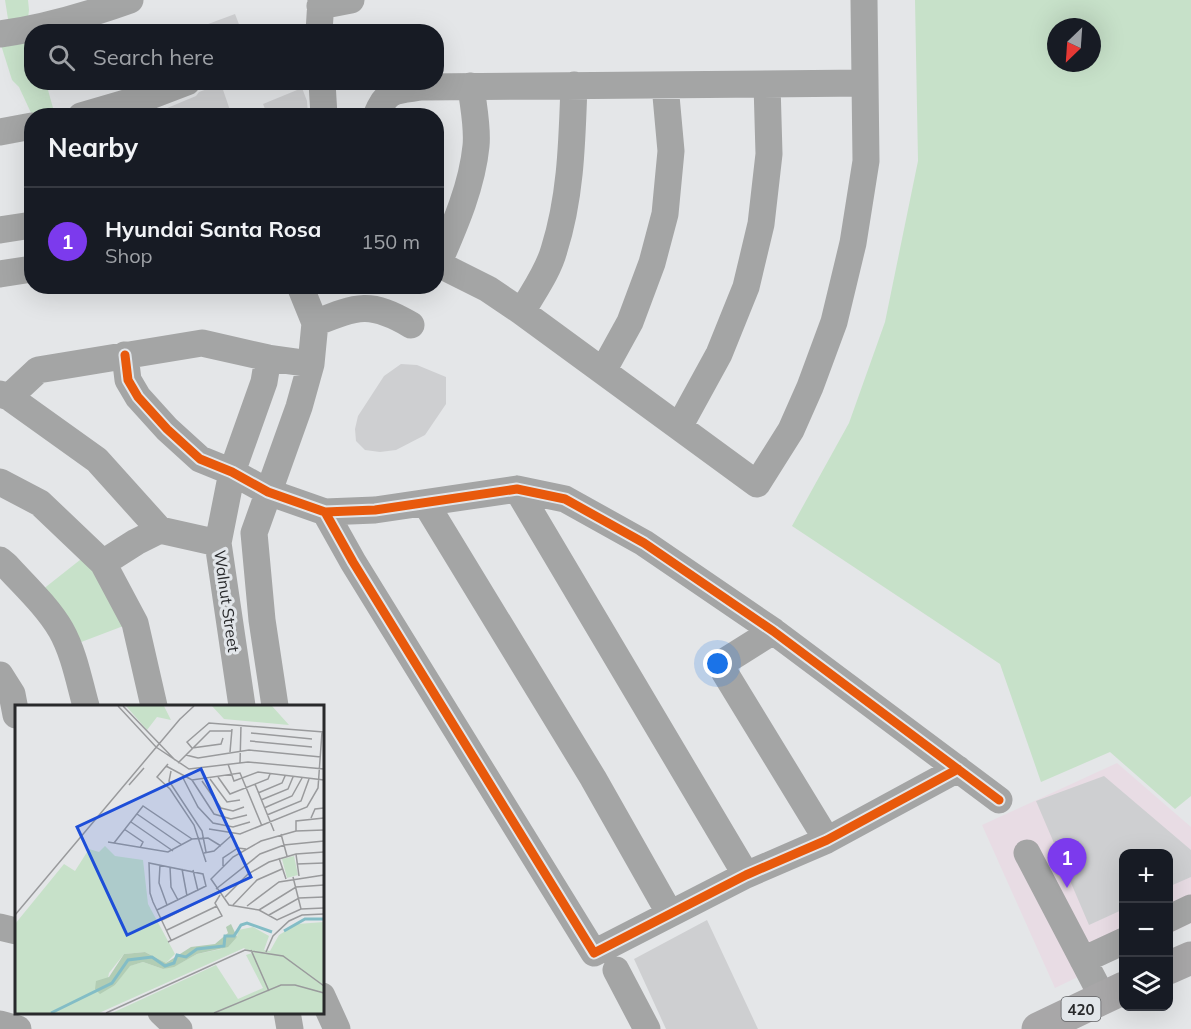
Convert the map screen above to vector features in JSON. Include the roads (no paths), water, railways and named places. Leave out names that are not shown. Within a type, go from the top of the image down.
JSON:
[{"type":"main road","points":[[1173,966],[1191,958]]},
{"type":"main road","name":"420","points":[[1051,1026],[1113,993]]},
{"type":"street","points":[[44,24],[96,12],[130,0]]},
{"type":"street","points":[[319,20],[351,0]]},
{"type":"street","points":[[444,267],[488,289],[522,312],[757,484],[791,430],[810,387],[834,322],[854,243],[866,160],[864,0]]},
{"type":"street","points":[[0,34],[24,28]]},
{"type":"street","points":[[444,87],[864,83]]},
{"type":"street","points":[[679,427],[719,354],[746,287],[761,224],[769,154],[767,84]]},
{"type":"street","points":[[522,312],[554,253],[566,206],[572,147],[574,85]]},
{"type":"street","points":[[603,371],[630,322],[652,263],[665,214],[671,151],[665,85]]},
{"type":"street","points":[[444,248],[467,191],[476,145],[471,86]]},
{"type":"street","points":[[108,108],[166,90]]},
{"type":"street","points":[[322,90],[324,108]]},
{"type":"street","points":[[379,108],[383,99],[394,92],[405,90]]},
{"type":"street","points":[[0,132],[24,128]]},
{"type":"street","points":[[0,231],[24,226]]},
{"type":"street","points":[[0,274],[24,270]]},
{"type":"street","points":[[275,705],[262,620],[254,533],[299,407],[311,364],[315,323],[303,294]]},
{"type":"street","points":[[315,323],[344,311],[366,308],[384,310],[411,325]]},
{"type":"street","points":[[218,543],[160,530],[97,460],[4,395],[38,370],[202,343],[268,358],[311,364]]},
{"type":"street","points":[[125,355],[128,380],[138,397],[167,429],[200,459],[232,472],[268,492],[325,512],[375,510],[426,504],[517,489],[565,499],[644,543],[773,631],[999,800]]},
{"type":"street","name":"Walnut Street","points":[[242,705],[218,543],[232,472],[264,382],[268,358]]},
{"type":"street","points":[[0,482],[40,503],[103,563],[135,622],[154,705]]},
{"type":"street","points":[[517,489],[746,875]]},
{"type":"street","points":[[426,504],[593,778],[670,914]]},
{"type":"street","points":[[325,512],[353,562],[594,953],[746,875],[827,840],[958,769]]},
{"type":"street","points":[[103,563],[160,530]]},
{"type":"street","points":[[0,560],[34,596],[60,630],[73,659],[86,705]]},
{"type":"street","points":[[773,631],[727,660],[724,666],[725,673],[827,840]]},
{"type":"street","points":[[0,675],[12,694],[15,710]]},
{"type":"street","points":[[1027,853],[1083,960],[1113,993]]},
{"type":"street","points":[[1173,917],[1191,908]]},
{"type":"street","points":[[0,927],[15,931]]},
{"type":"street","points":[[1083,960],[1119,943]]},
{"type":"street","points":[[616,970],[647,1029]]},
{"type":"street","points":[[324,1000],[337,1029]]},
{"type":"street","points":[[287,1014],[290,1029]]},
{"type":"street","points":[[0,1024],[18,1029]]},
{"type":"place","name":"Hyundai Santa Rosa","points":[[1067,888]]}]
